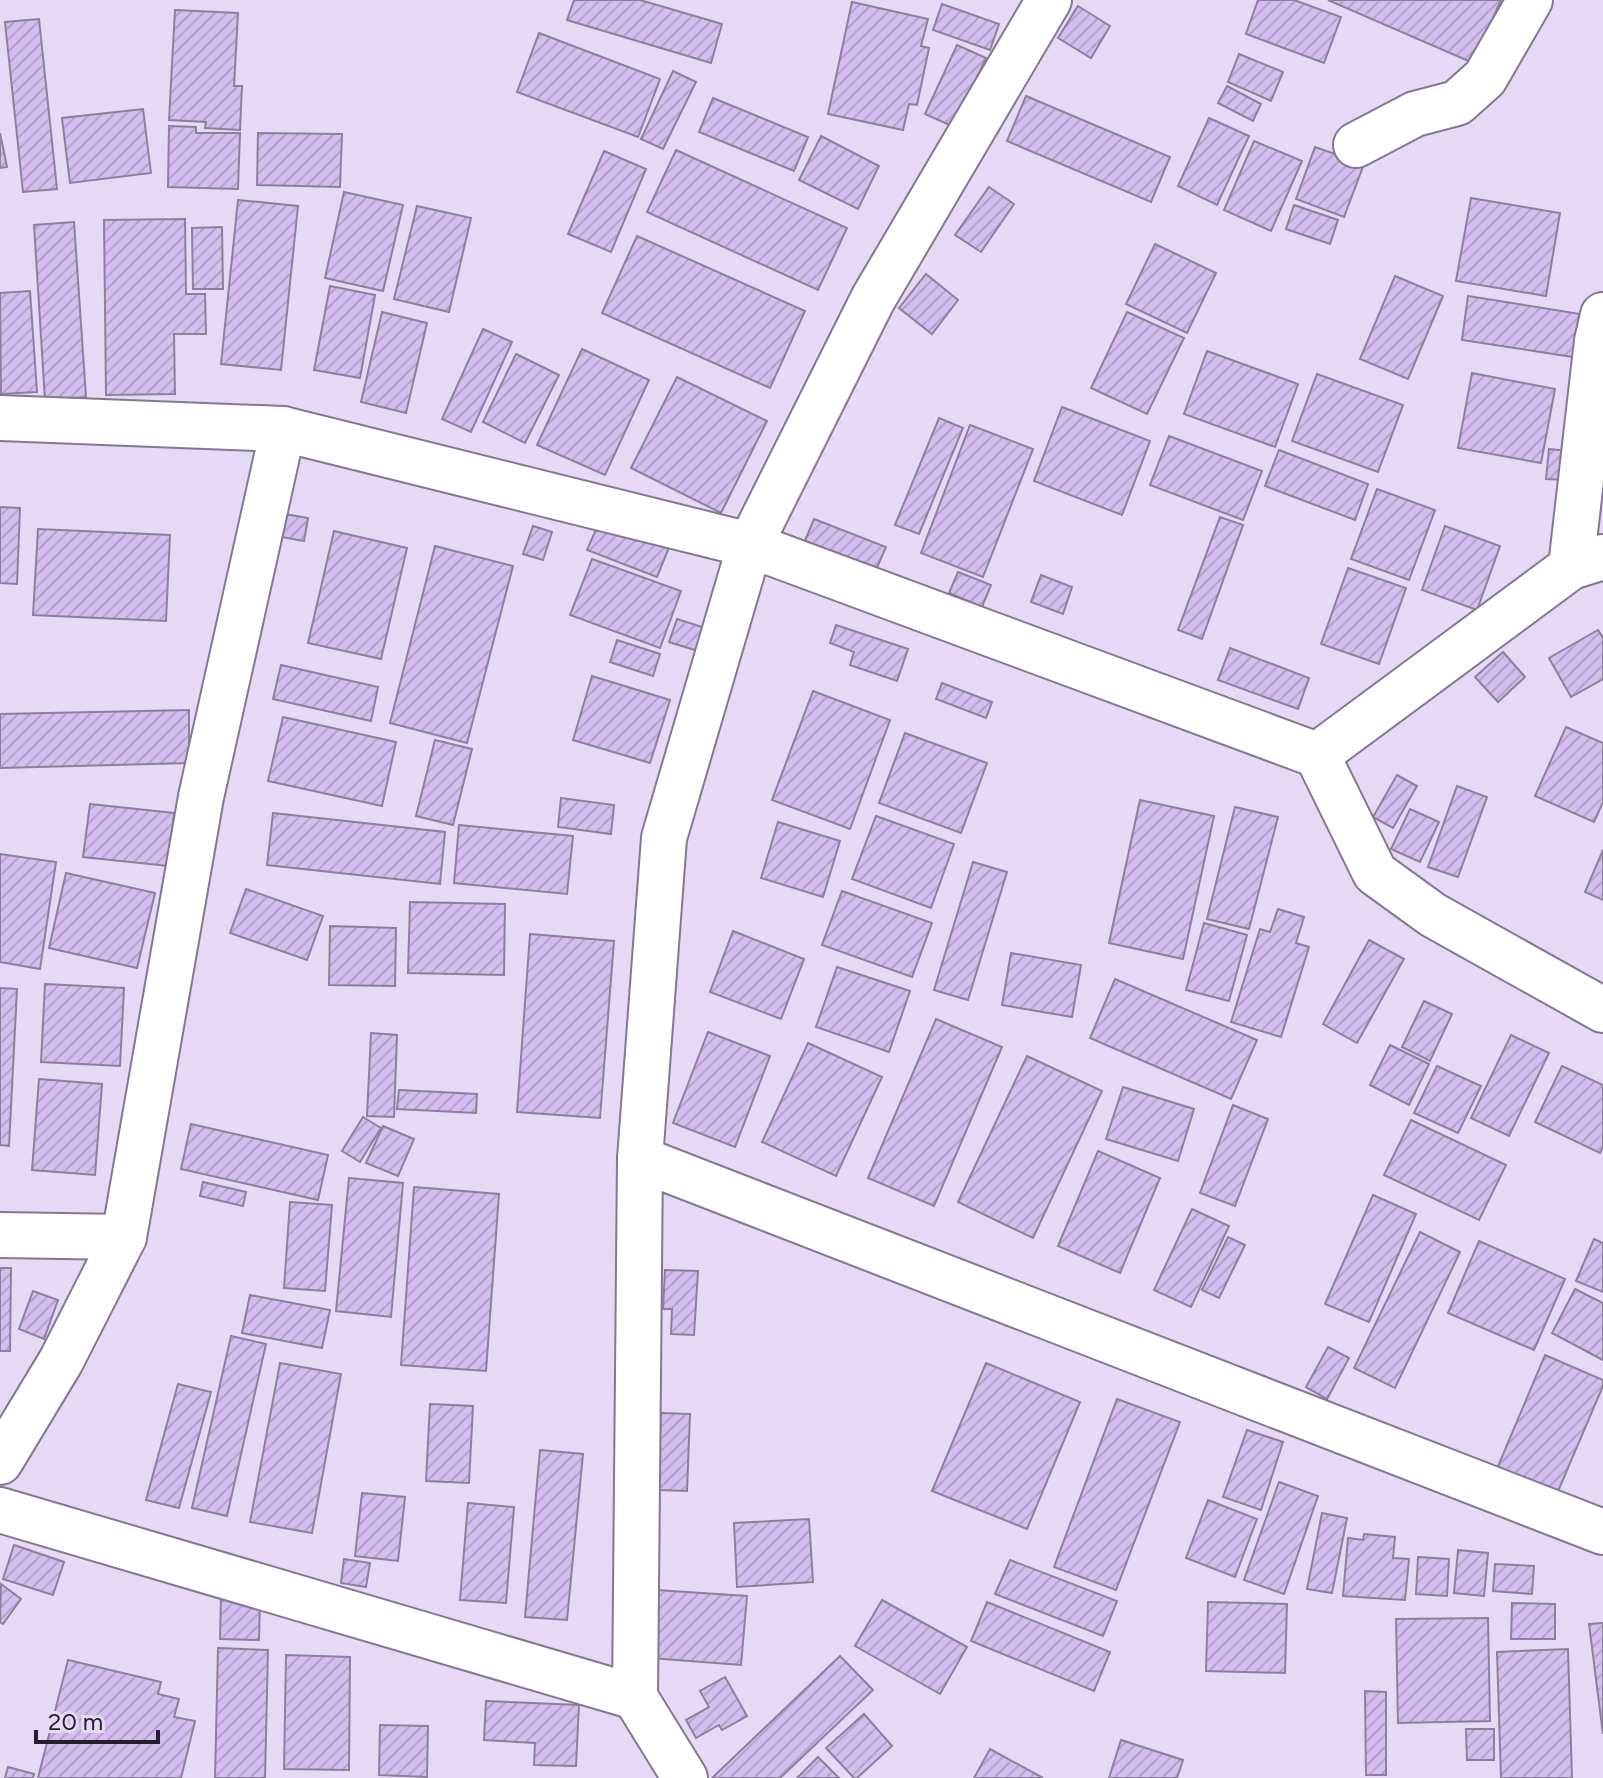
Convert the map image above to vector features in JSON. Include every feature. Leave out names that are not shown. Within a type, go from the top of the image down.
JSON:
[{"type":"street","points":[[685,1778],[635,1697],[640,1159],[664,838],[750,545],[873,299],[1049,0]]},
{"type":"street","points":[[1356,145],[1415,114],[1457,103],[1485,78],[1530,0]]},
{"type":"street","points":[[1317,755],[1587,562],[1597,341],[1603,315]]},
{"type":"street","points":[[0,418],[283,429],[750,545],[1317,755],[1375,873],[1433,915],[1603,1010]]},
{"type":"street","points":[[0,1462],[61,1361],[124,1237],[201,797],[283,429]]},
{"type":"street","points":[[640,1159],[1603,1532]]},
{"type":"street","points":[[0,1235],[124,1237]]},
{"type":"street","points":[[0,1510],[635,1697]]},
{"type":"building","points":[[574,0],[640,0],[722,24],[711,63],[567,20]]},
{"type":"building","points":[[1258,0],[1294,0],[1341,17],[1324,63],[1246,34]]},
{"type":"building","points":[[1328,0],[1501,0],[1473,63]]},
{"type":"building","points":[[852,2],[928,19],[921,46],[929,48],[917,105],[909,104],[903,130],[828,114]]},
{"type":"building","points":[[942,4],[999,24],[990,50],[933,30]]},
{"type":"building","points":[[1078,6],[1110,26],[1091,58],[1058,38]]},
{"type":"building","points":[[175,10],[238,13],[234,86],[242,86],[240,130],[205,128],[206,122],[169,120]]},
{"type":"building","points":[[39,19],[57,189],[23,192],[5,22]]},
{"type":"building","points":[[539,33],[660,79],[638,137],[517,92]]},
{"type":"building","points":[[957,45],[986,58],[954,127],[925,114]]},
{"type":"building","points":[[1239,54],[1283,72],[1271,101],[1228,82]]},
{"type":"building","points":[[673,71],[696,82],[663,149],[641,139]]},
{"type":"building","points":[[1227,86],[1261,104],[1253,121],[1218,103]]},
{"type":"building","points":[[1026,96],[1170,157],[1151,202],[1007,141]]},
{"type":"building","points":[[713,98],[808,137],[794,171],[699,132]]},
{"type":"building","points":[[143,109],[151,173],[70,183],[62,118]]},
{"type":"building","points":[[1209,118],[1249,136],[1217,205],[1178,186]]},
{"type":"building","points":[[169,126],[196,127],[196,133],[240,133],[238,189],[168,187]]},
{"type":"building","points":[[0,133],[7,167],[0,168]]},
{"type":"building","points":[[258,133],[342,134],[340,187],[257,185]]},
{"type":"building","points":[[821,136],[879,166],[858,209],[799,180]]},
{"type":"building","points":[[1254,141],[1302,161],[1271,231],[1224,210]]},
{"type":"building","points":[[1315,147],[1364,164],[1344,217],[1296,199]]},
{"type":"building","points":[[676,150],[847,228],[818,290],[647,212]]},
{"type":"building","points":[[604,151],[646,169],[611,252],[568,234]]},
{"type":"building","points":[[989,187],[1014,204],[981,252],[955,235]]},
{"type":"building","points":[[344,192],[403,205],[383,291],[325,278]]},
{"type":"building","points":[[1471,198],[1560,213],[1546,296],[1456,281]]},
{"type":"building","points":[[238,200],[298,206],[281,370],[221,364]]},
{"type":"building","points":[[1294,205],[1338,220],[1330,244],[1286,229]]},
{"type":"building","points":[[417,206],[471,218],[449,312],[394,299]]},
{"type":"building","points":[[185,219],[186,294],[205,294],[206,334],[174,334],[175,394],[106,395],[104,220]]},
{"type":"building","points":[[74,222],[86,397],[45,400],[34,225]]},
{"type":"building","points":[[222,227],[223,289],[193,289],[192,228]]},
{"type":"building","points":[[637,236],[805,311],[770,388],[602,313]]},
{"type":"building","points":[[1155,244],[1216,273],[1187,333],[1126,304]]},
{"type":"building","points":[[926,274],[958,300],[932,334],[899,308]]},
{"type":"building","points":[[1395,276],[1443,296],[1408,379],[1360,359]]},
{"type":"building","points":[[330,286],[375,295],[360,378],[314,370]]},
{"type":"building","points":[[30,291],[37,392],[1,394],[0,293]]},
{"type":"building","points":[[1468,296],[1580,314],[1573,357],[1462,340]]},
{"type":"building","points":[[382,312],[427,323],[406,413],[361,402]]},
{"type":"building","points":[[1127,312],[1184,338],[1147,414],[1091,388]]},
{"type":"building","points":[[483,329],[512,342],[471,432],[442,419]]},
{"type":"building","points":[[582,349],[649,380],[605,475],[537,445]]},
{"type":"building","points":[[1207,351],[1298,384],[1275,447],[1184,414]]},
{"type":"building","points":[[516,354],[559,375],[525,443],[483,422]]},
{"type":"building","points":[[1472,373],[1555,389],[1541,463],[1458,448]]},
{"type":"building","points":[[1317,374],[1403,405],[1378,472],[1292,441]]},
{"type":"building","points":[[677,377],[767,421],[721,513],[631,468]]},
{"type":"building","points":[[1062,407],[1150,441],[1122,515],[1034,481]]},
{"type":"building","points":[[939,418],[963,428],[919,534],[895,525]]},
{"type":"building","points":[[970,425],[1033,449],[983,577],[921,553]]},
{"type":"building","points":[[1169,436],[1262,471],[1243,520],[1150,485]]},
{"type":"building","points":[[1549,449],[1568,451],[1566,480],[1546,479]]},
{"type":"building","points":[[1279,450],[1368,484],[1355,520],[1265,486]]},
{"type":"building","points":[[1377,489],[1435,510],[1409,580],[1351,559]]},
{"type":"building","points":[[0,507],[20,508],[17,584],[0,583]]},
{"type":"building","points":[[285,514],[308,518],[304,541],[282,537]]},
{"type":"building","points":[[1220,517],[1243,525],[1202,639],[1178,630]]},
{"type":"building","points":[[601,518],[670,545],[657,577],[587,550]]},
{"type":"building","points":[[814,519],[886,547],[875,572],[804,543]]},
{"type":"building","points":[[533,526],[552,532],[543,560],[523,554]]},
{"type":"building","points":[[1445,526],[1500,546],[1477,610],[1422,590]]},
{"type":"building","points":[[38,529],[170,535],[166,621],[33,615]]},
{"type":"building","points":[[334,531],[407,548],[381,659],[308,643]]},
{"type":"building","points":[[435,546],[513,566],[467,743],[390,723]]},
{"type":"building","points":[[592,559],[681,591],[660,648],[570,615]]},
{"type":"building","points":[[1348,568],[1406,588],[1379,664],[1321,644]]},
{"type":"building","points":[[958,572],[991,585],[982,607],[949,593]]},
{"type":"building","points":[[1041,575],[1072,587],[1063,614],[1031,602]]},
{"type":"building","points":[[677,619],[705,628],[698,651],[669,642]]},
{"type":"building","points":[[836,625],[908,649],[897,681],[850,665],[854,652],[830,643]]},
{"type":"building","points":[[1598,630],[1603,638],[1603,679],[1571,697],[1549,658]]},
{"type":"building","points":[[617,640],[660,654],[653,676],[610,662]]},
{"type":"building","points":[[1230,648],[1309,678],[1298,709],[1218,680]]},
{"type":"building","points":[[1503,652],[1525,677],[1498,702],[1475,677]]},
{"type":"building","points":[[281,665],[378,687],[371,721],[273,699]]},
{"type":"building","points":[[592,676],[670,700],[650,763],[573,740]]},
{"type":"building","points":[[942,683],[992,702],[986,718],[936,699]]},
{"type":"building","points":[[813,691],[890,720],[850,829],[772,800]]},
{"type":"building","points":[[189,710],[189,763],[0,768],[0,714]]},
{"type":"building","points":[[283,717],[396,742],[382,806],[268,781]]},
{"type":"building","points":[[1566,727],[1603,743],[1603,802],[1594,822],[1535,796]]},
{"type":"building","points":[[905,733],[987,763],[961,833],[879,803]]},
{"type":"building","points":[[435,740],[472,749],[453,825],[416,816]]},
{"type":"building","points":[[1397,775],[1417,786],[1393,828],[1373,817]]},
{"type":"building","points":[[1457,786],[1487,797],[1458,877],[1428,867]]},
{"type":"building","points":[[561,798],[614,805],[611,834],[558,827]]},
{"type":"building","points":[[1140,800],[1214,816],[1183,959],[1109,943]]},
{"type":"building","points":[[90,804],[174,813],[168,866],[83,857]]},
{"type":"building","points":[[1235,807],[1278,817],[1249,929],[1207,919]]},
{"type":"building","points":[[1410,809],[1439,822],[1420,862],[1391,849]]},
{"type":"building","points":[[273,813],[445,832],[440,884],[267,865]]},
{"type":"building","points":[[876,816],[954,844],[931,908],[852,879]]},
{"type":"building","points":[[778,822],[840,841],[823,897],[761,878]]},
{"type":"building","points":[[459,825],[573,836],[567,894],[454,883]]},
{"type":"building","points":[[1603,850],[1603,900],[1585,892]]},
{"type":"building","points":[[0,854],[56,862],[40,969],[0,962]]},
{"type":"building","points":[[973,862],[1007,872],[968,1000],[934,990]]},
{"type":"building","points":[[66,873],[155,893],[137,968],[49,948]]},
{"type":"building","points":[[246,889],[323,916],[307,960],[230,933]]},
{"type":"building","points":[[842,891],[932,923],[912,977],[822,945]]},
{"type":"building","points":[[410,902],[505,904],[504,975],[408,973]]},
{"type":"building","points":[[1278,909],[1304,917],[1296,943],[1309,947],[1281,1037],[1231,1022],[1260,929],[1270,932]]},
{"type":"building","points":[[1204,923],[1247,935],[1229,1001],[1186,990]]},
{"type":"building","points":[[330,926],[396,928],[395,986],[329,985]]},
{"type":"building","points":[[733,931],[804,959],[781,1019],[710,992]]},
{"type":"building","points":[[530,934],[614,941],[600,1118],[517,1112]]},
{"type":"building","points":[[1369,940],[1404,959],[1357,1043],[1323,1024]]},
{"type":"building","points":[[1011,953],[1081,965],[1072,1017],[1002,1005]]},
{"type":"building","points":[[837,967],[910,991],[889,1052],[816,1027]]},
{"type":"building","points":[[1115,979],[1257,1040],[1231,1099],[1090,1038]]},
{"type":"building","points":[[45,984],[124,988],[120,1066],[41,1062]]},
{"type":"building","points":[[0,988],[17,989],[9,1146],[0,1145]]},
{"type":"building","points":[[1424,1001],[1452,1014],[1430,1061],[1402,1047]]},
{"type":"building","points":[[936,1019],[1002,1047],[934,1206],[868,1178]]},
{"type":"building","points":[[708,1032],[770,1056],[735,1147],[673,1123]]},
{"type":"building","points":[[371,1033],[397,1035],[394,1117],[367,1116]]},
{"type":"building","points":[[1511,1035],[1549,1053],[1509,1136],[1471,1118]]},
{"type":"building","points":[[808,1043],[882,1077],[836,1176],[762,1142]]},
{"type":"building","points":[[1390,1045],[1429,1064],[1409,1105],[1370,1085]]},
{"type":"building","points":[[1027,1056],[1102,1091],[1033,1238],[958,1202]]},
{"type":"building","points":[[1437,1066],[1481,1086],[1458,1133],[1414,1113]]},
{"type":"building","points":[[1562,1066],[1603,1085],[1603,1147],[1600,1153],[1535,1122]]},
{"type":"building","points":[[39,1079],[102,1084],[95,1175],[32,1170]]},
{"type":"building","points":[[1123,1087],[1194,1109],[1178,1161],[1106,1139]]},
{"type":"building","points":[[399,1090],[477,1094],[476,1113],[397,1109]]},
{"type":"building","points":[[1233,1105],[1268,1119],[1235,1206],[1200,1193]]},
{"type":"building","points":[[363,1117],[381,1128],[360,1162],[342,1151]]},
{"type":"building","points":[[1411,1120],[1506,1165],[1479,1220],[1384,1175]]},
{"type":"building","points":[[191,1124],[328,1155],[318,1200],[181,1169]]},
{"type":"building","points":[[383,1126],[414,1139],[398,1176],[366,1163]]},
{"type":"building","points":[[1098,1151],[1160,1178],[1120,1273],[1058,1246]]},
{"type":"building","points":[[349,1178],[403,1183],[391,1317],[336,1311]]},
{"type":"building","points":[[203,1182],[246,1192],[243,1206],[200,1196]]},
{"type":"building","points":[[414,1187],[499,1194],[486,1371],[401,1365]]},
{"type":"building","points":[[1373,1195],[1416,1214],[1369,1322],[1325,1304]]},
{"type":"building","points":[[290,1202],[332,1205],[325,1291],[284,1288]]},
{"type":"building","points":[[1192,1209],[1229,1226],[1191,1307],[1154,1290]]},
{"type":"building","points":[[1420,1232],[1460,1252],[1395,1388],[1354,1368]]},
{"type":"building","points":[[1228,1237],[1245,1245],[1219,1298],[1202,1290]]},
{"type":"building","points":[[1594,1239],[1603,1243],[1603,1292],[1576,1281]]},
{"type":"building","points":[[1479,1241],[1565,1279],[1534,1350],[1448,1313]]},
{"type":"building","points":[[0,1268],[11,1268],[10,1351],[0,1351]]},
{"type":"building","points":[[665,1270],[698,1271],[694,1335],[671,1334],[672,1309],[663,1309]]},
{"type":"building","points":[[1575,1289],[1603,1303],[1603,1360],[1552,1333]]},
{"type":"building","points":[[33,1291],[58,1300],[44,1339],[19,1329]]},
{"type":"building","points":[[250,1295],[330,1310],[322,1348],[242,1333]]},
{"type":"building","points":[[231,1336],[266,1344],[227,1516],[192,1508]]},
{"type":"building","points":[[1328,1347],[1349,1358],[1327,1399],[1306,1387]]},
{"type":"building","points":[[1545,1355],[1603,1380],[1556,1496],[1496,1471]]},
{"type":"building","points":[[280,1363],[341,1374],[312,1533],[250,1522]]},
{"type":"building","points":[[986,1363],[1080,1402],[1027,1529],[932,1491]]},
{"type":"building","points":[[178,1384],[211,1392],[179,1508],[146,1500]]},
{"type":"building","points":[[1117,1399],[1180,1422],[1116,1590],[1054,1567]]},
{"type":"building","points":[[430,1404],[473,1406],[469,1483],[426,1481]]},
{"type":"building","points":[[661,1413],[690,1414],[687,1491],[658,1490]]},
{"type":"building","points":[[1247,1430],[1283,1442],[1261,1510],[1223,1497]]},
{"type":"building","points":[[540,1450],[583,1454],[567,1620],[525,1617]]},
{"type":"building","points":[[1279,1482],[1318,1496],[1284,1594],[1244,1580]]},
{"type":"building","points":[[362,1493],[405,1497],[398,1561],[355,1556]]},
{"type":"building","points":[[1208,1500],[1257,1519],[1235,1577],[1186,1558]]},
{"type":"building","points":[[468,1503],[514,1507],[506,1603],[460,1600]]},
{"type":"building","points":[[1322,1513],[1347,1518],[1332,1593],[1307,1589]]},
{"type":"building","points":[[809,1519],[813,1582],[737,1587],[734,1523]]},
{"type":"building","points":[[1364,1534],[1395,1537],[1393,1558],[1409,1559],[1405,1600],[1343,1596],[1348,1538],[1363,1540]]},
{"type":"building","points":[[14,1545],[64,1562],[53,1595],[3,1579]]},
{"type":"building","points":[[1458,1550],[1488,1553],[1484,1596],[1454,1593]]},
{"type":"building","points":[[1418,1557],[1449,1559],[1447,1596],[1416,1594]]},
{"type":"building","points":[[344,1559],[370,1563],[366,1587],[341,1583]]},
{"type":"building","points":[[1010,1560],[1117,1601],[1103,1636],[995,1594]]},
{"type":"building","points":[[1495,1564],[1534,1566],[1532,1594],[1493,1591]]},
{"type":"building","points":[[1,1584],[21,1599],[3,1624],[0,1622]]},
{"type":"building","points":[[656,1590],[747,1596],[741,1665],[651,1658]]},
{"type":"building","points":[[221,1598],[260,1600],[259,1640],[220,1639]]},
{"type":"building","points":[[882,1600],[967,1647],[940,1694],[855,1646]]},
{"type":"building","points":[[987,1602],[1110,1652],[1094,1691],[971,1641]]},
{"type":"building","points":[[1208,1602],[1287,1604],[1285,1673],[1206,1671]]},
{"type":"building","points":[[1512,1603],[1555,1604],[1555,1639],[1511,1639]]},
{"type":"building","points":[[1488,1618],[1490,1721],[1398,1723],[1396,1619]]},
{"type":"building","points":[[1603,1623],[1603,1734],[1589,1624]]},
{"type":"building","points":[[218,1648],[268,1650],[265,1778],[215,1778]]},
{"type":"building","points":[[1568,1649],[1572,1778],[1501,1778],[1497,1652]]},
{"type":"building","points":[[286,1655],[350,1657],[349,1770],[284,1769]]},
{"type":"building","points":[[840,1656],[873,1690],[780,1778],[712,1778]]},
{"type":"building","points":[[68,1660],[161,1682],[158,1694],[179,1699],[174,1717],[195,1721],[181,1778],[38,1778]]},
{"type":"building","points":[[725,1677],[747,1716],[722,1730],[719,1725],[696,1738],[686,1720],[709,1707],[700,1691]]},
{"type":"building","points":[[1365,1691],[1386,1692],[1386,1775],[1366,1775]]},
{"type":"building","points":[[486,1701],[579,1705],[576,1766],[534,1765],[535,1743],[484,1740]]},
{"type":"building","points":[[864,1714],[892,1746],[854,1778],[826,1748]]},
{"type":"building","points":[[380,1725],[428,1726],[427,1777],[379,1775]]},
{"type":"building","points":[[1466,1729],[1494,1729],[1494,1760],[1467,1760]]},
{"type":"building","points":[[1121,1740],[1183,1760],[1177,1778],[1109,1778]]},
{"type":"building","points":[[990,1749],[1043,1778],[974,1778]]},
{"type":"building","points":[[818,1757],[839,1778],[797,1778]]},
{"type":"building","points":[[8,1767],[34,1774],[33,1778],[5,1778]]}]
